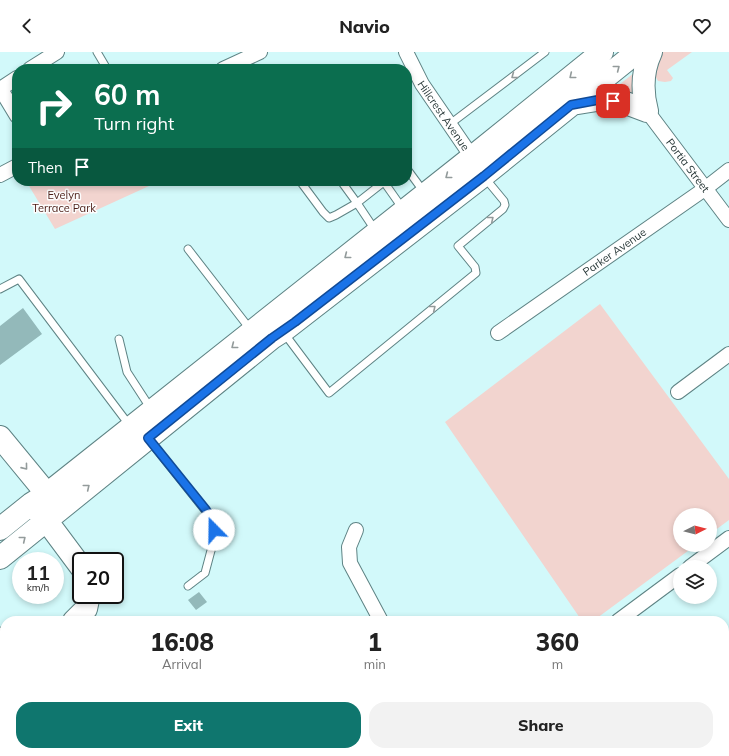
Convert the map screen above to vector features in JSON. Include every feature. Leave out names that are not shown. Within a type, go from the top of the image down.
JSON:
[{"type":"highway","points":[[139,433],[152,410],[472,157],[602,52]]},
{"type":"highway","points":[[0,558],[46,507],[139,433],[283,331],[484,176],[637,52]]},
{"type":"highway","points":[[647,111],[643,96],[644,77],[651,52]]},
{"type":"highway","points":[[571,105],[603,99],[623,102],[647,111]]},
{"type":"highway","points":[[0,437],[46,507],[72,552]]},
{"type":"highway","points":[[0,513],[46,507]]},
{"type":"highway","points":[[0,529],[46,507]]},
{"type":"highway","points":[[79,616],[86,608],[87,604]]},
{"type":"street","points":[[38,64],[57,52]]},
{"type":"street","points":[[234,64],[260,52]]},
{"type":"street","name":"Hillcrest Avenue","points":[[406,52],[422,84],[472,157]]},
{"type":"street","points":[[12,81],[0,89],[12,108]]},
{"type":"street","name":"Portia Street","points":[[647,111],[729,220]]},
{"type":"street","points":[[0,175],[12,169]]},
{"type":"street","name":"Parker Avenue","points":[[498,333],[706,188],[729,170]]},
{"type":"street","points":[[678,392],[729,354]]},
{"type":"street","points":[[356,530],[349,547],[350,563],[378,616]]},
{"type":"street","points":[[699,560],[729,538]]},
{"type":"street","points":[[625,616],[673,580]]},
{"type":"lane","points":[[97,52],[104,64]]},
{"type":"lane","points":[[450,124],[545,52]]},
{"type":"lane","points":[[412,176],[425,194]]},
{"type":"lane","points":[[283,331],[329,393],[476,273],[475,267],[458,246],[503,209],[504,205],[504,201],[484,176]]},
{"type":"lane","points":[[304,186],[329,218],[357,203],[378,186]]},
{"type":"lane","points":[[345,186],[377,232]]},
{"type":"lane","points":[[387,186],[404,210]]},
{"type":"lane","points":[[188,249],[252,332]]},
{"type":"lane","points":[[0,289],[19,279],[139,433],[212,519],[214,530],[213,543],[205,573],[188,586]]},
{"type":"lane","points":[[119,339],[127,372],[152,410]]},
{"type":"green space","points":[[661,52],[692,52],[667,70],[673,78],[671,81],[665,82],[658,81],[654,74]]},
{"type":"green space","points":[[634,73],[636,96],[616,91],[615,88]]},
{"type":"green space","name":"Evelyn Terrace Park","points":[[29,186],[149,186],[55,229]]},
{"type":"green space","points":[[600,304],[729,479],[729,520],[717,529],[717,508],[673,508],[673,552],[687,552],[676,560],[673,560],[673,562],[600,616],[579,616],[445,422]]},
{"type":"building","points":[[23,308],[42,334],[0,365],[0,326]]},
{"type":"building","points":[[199,592],[207,602],[196,610],[188,600]]},
{"type":"route","points":[[214,530],[212,519],[206,510],[148,438],[272,338],[295,322],[484,176],[571,105],[603,99],[613,101]]}]
